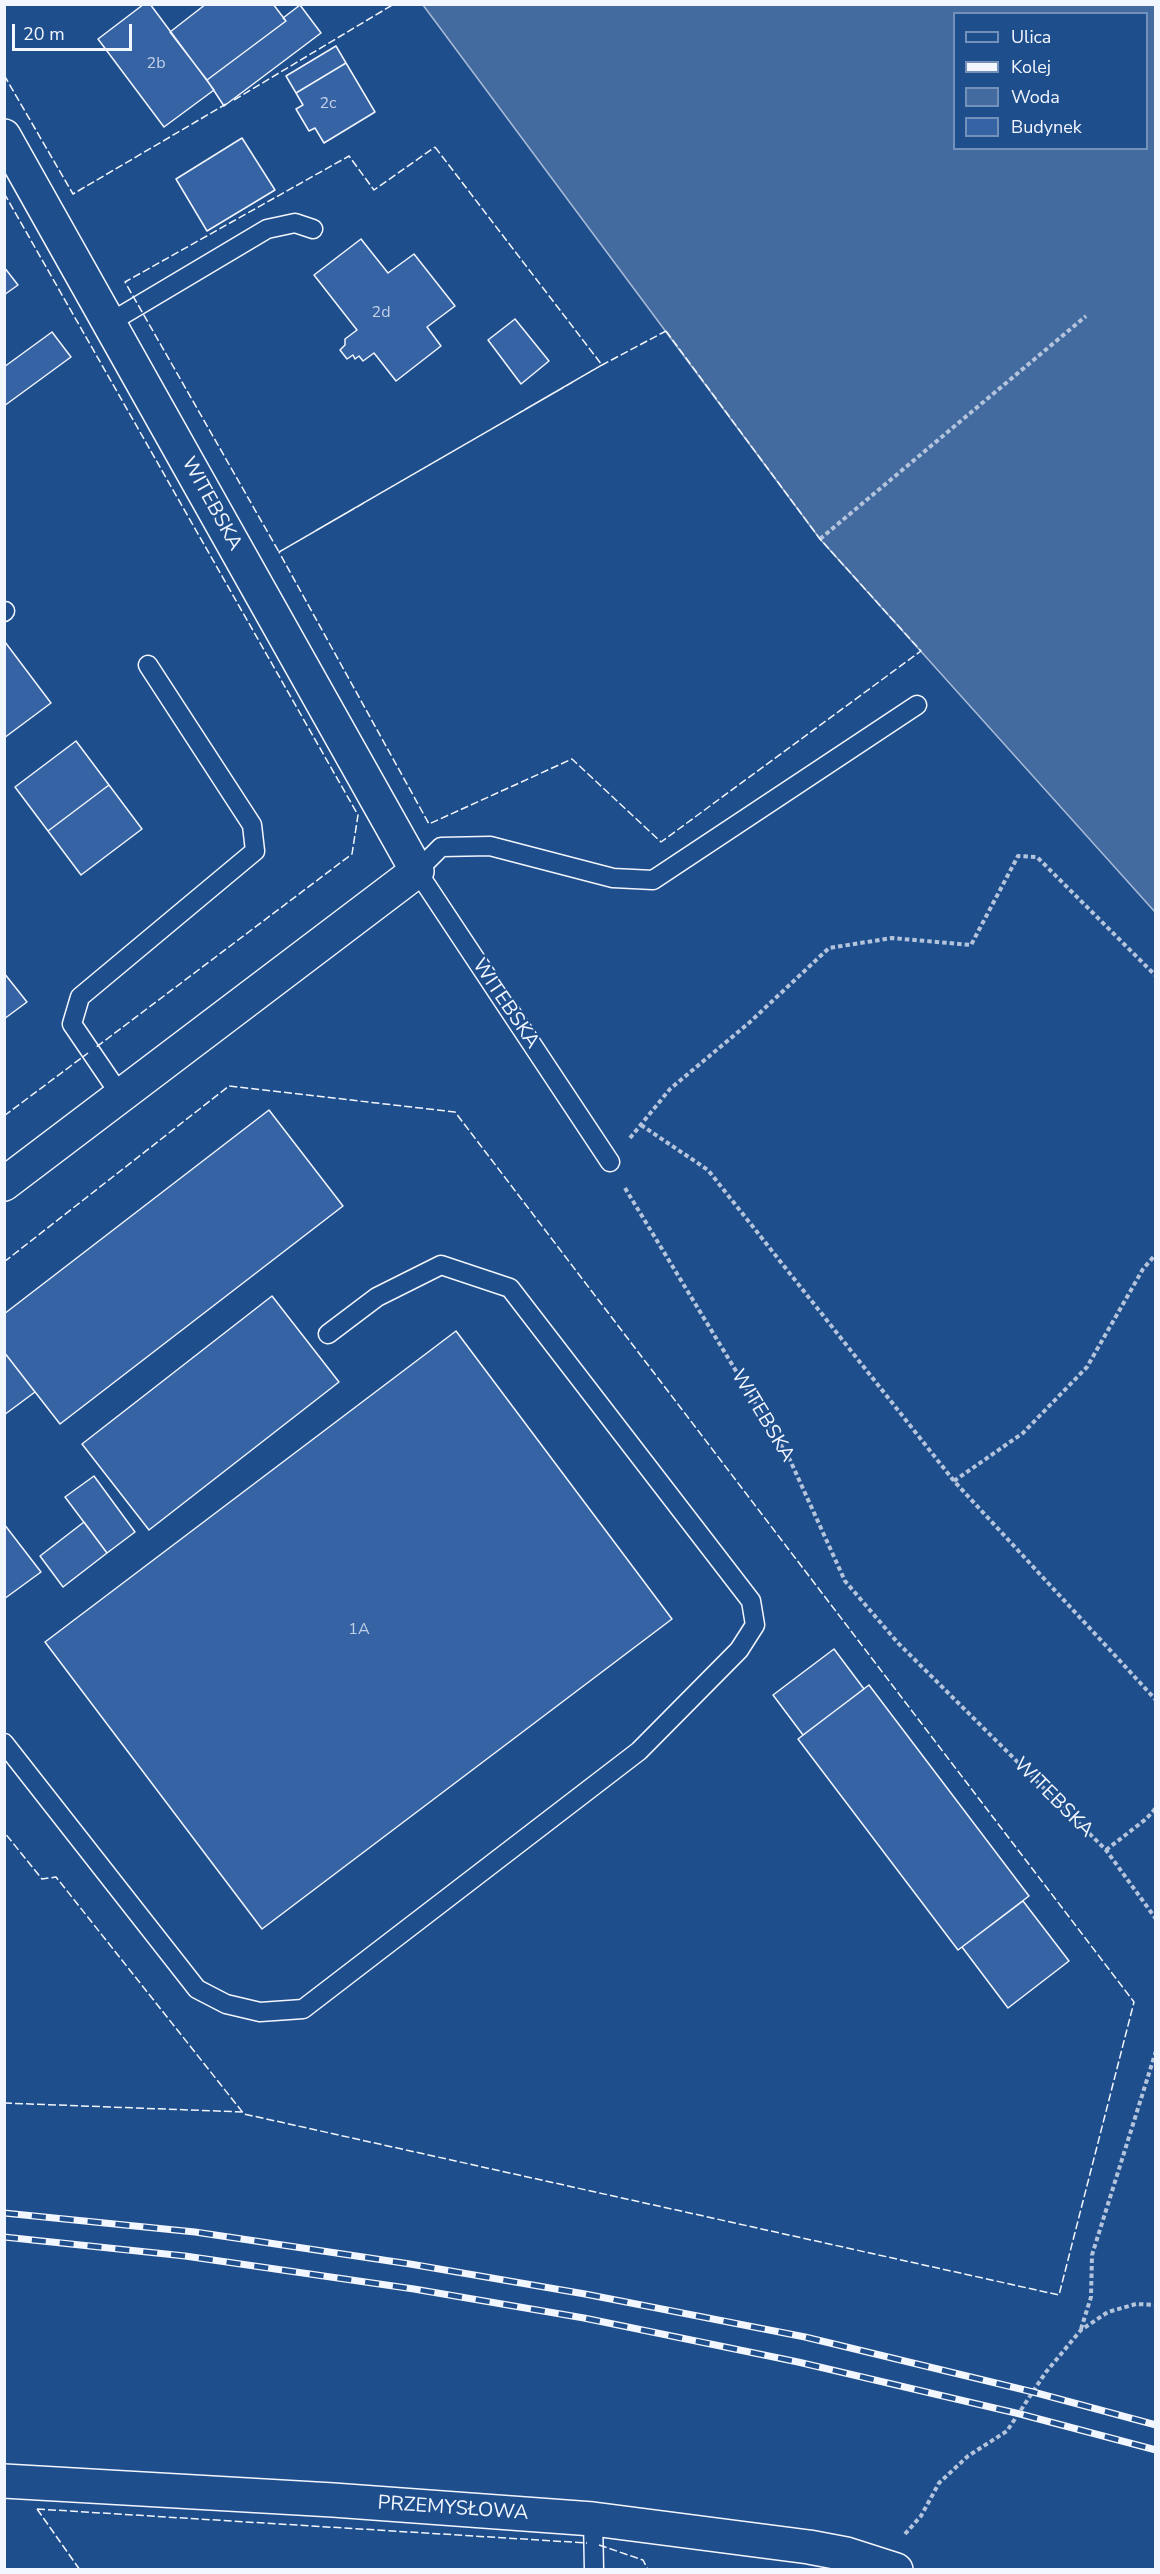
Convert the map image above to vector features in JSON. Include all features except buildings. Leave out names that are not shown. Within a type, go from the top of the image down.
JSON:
[{"type":"street","name":"WITEBSKA","points":[[4,136],[417,871]]},
{"type":"street","points":[[4,1185],[417,871]]},
{"type":"street","name":"PRZEMYSŁOWA","points":[[4,2481],[333,2500],[593,2519],[809,2547],[846,2554],[900,2555]]},
{"type":"lane","points":[[109,322],[267,229],[295,223],[313,229]]},
{"type":"lane","points":[[121,1096],[72,1024],[80,997],[255,851],[252,825],[148,665]]},
{"type":"lane","points":[[417,871],[441,847],[490,846],[612,878],[653,880],[917,705]]},
{"type":"lane","name":"WITEBSKA","points":[[417,871],[610,1162]]},
{"type":"lane","points":[[4,1743],[197,1989],[226,2004],[260,2012],[303,2009],[639,1751],[739,1650],[755,1624],[751,1601],[510,1288],[441,1265],[377,1297],[328,1334]]},
{"type":"lane","points":[[593,2519],[594,2570]]},
{"type":"path","points":[[820,538],[1086,316]]},
{"type":"path","points":[[610,1162],[670,1089],[750,1022],[829,948],[892,938],[971,945],[1018,856],[1037,857],[1155,976]]},
{"type":"path","points":[[640,1125],[708,1170],[954,1481],[1155,1700]]},
{"type":"path","name":"WITEBSKA","points":[[610,1162],[790,1460],[845,1581],[898,1643],[1106,1851],[1155,1919]]},
{"type":"path","points":[[954,1481],[1023,1434],[1087,1367],[1143,1269],[1155,1254]]},
{"type":"path","points":[[1106,1851],[1146,1819],[1155,1808]]},
{"type":"path","points":[[1081,2330],[1091,2297],[1092,2255],[1155,2051]]},
{"type":"path","points":[[900,2555],[906,2532],[921,2516],[939,2483],[968,2456],[1007,2431],[1046,2372],[1081,2330],[1108,2312],[1136,2304],[1155,2305]]},
{"type":"water","points":[[423,5],[1155,5],[1155,912],[820,539]]},
{"type":"railway","points":[[4,2213],[195,2232],[410,2264],[585,2294],[805,2337],[1033,2392],[1156,2425]]},
{"type":"railway","points":[[4,2237],[185,2256],[414,2289],[584,2318],[798,2362],[1020,2414],[1156,2450]]},
{"type":"fence","points":[[234,100],[394,4]]},
{"type":"fence","points":[[4,75],[73,194],[226,104]]},
{"type":"fence","points":[[435,147],[602,365],[279,552],[125,282],[349,156],[374,190],[435,147]]},
{"type":"fence","points":[[4,193],[358,815],[352,854],[95,1048]]},
{"type":"fence","points":[[666,331],[820,539],[921,651],[661,842],[572,759],[429,824],[279,552],[602,365],[666,331]]},
{"type":"fence","points":[[4,1116],[88,1053]]},
{"type":"fence","points":[[4,1262],[229,1086],[455,1112],[1134,2002],[1059,2295],[244,2114],[56,1877],[42,1879],[4,1832]]},
{"type":"fence","points":[[4,2103],[243,2112]]},
{"type":"fence","points":[[37,2509],[587,2543]]},
{"type":"fence","points":[[37,2509],[80,2570]]},
{"type":"fence","points":[[599,2545],[643,2560],[648,2570]]}]
